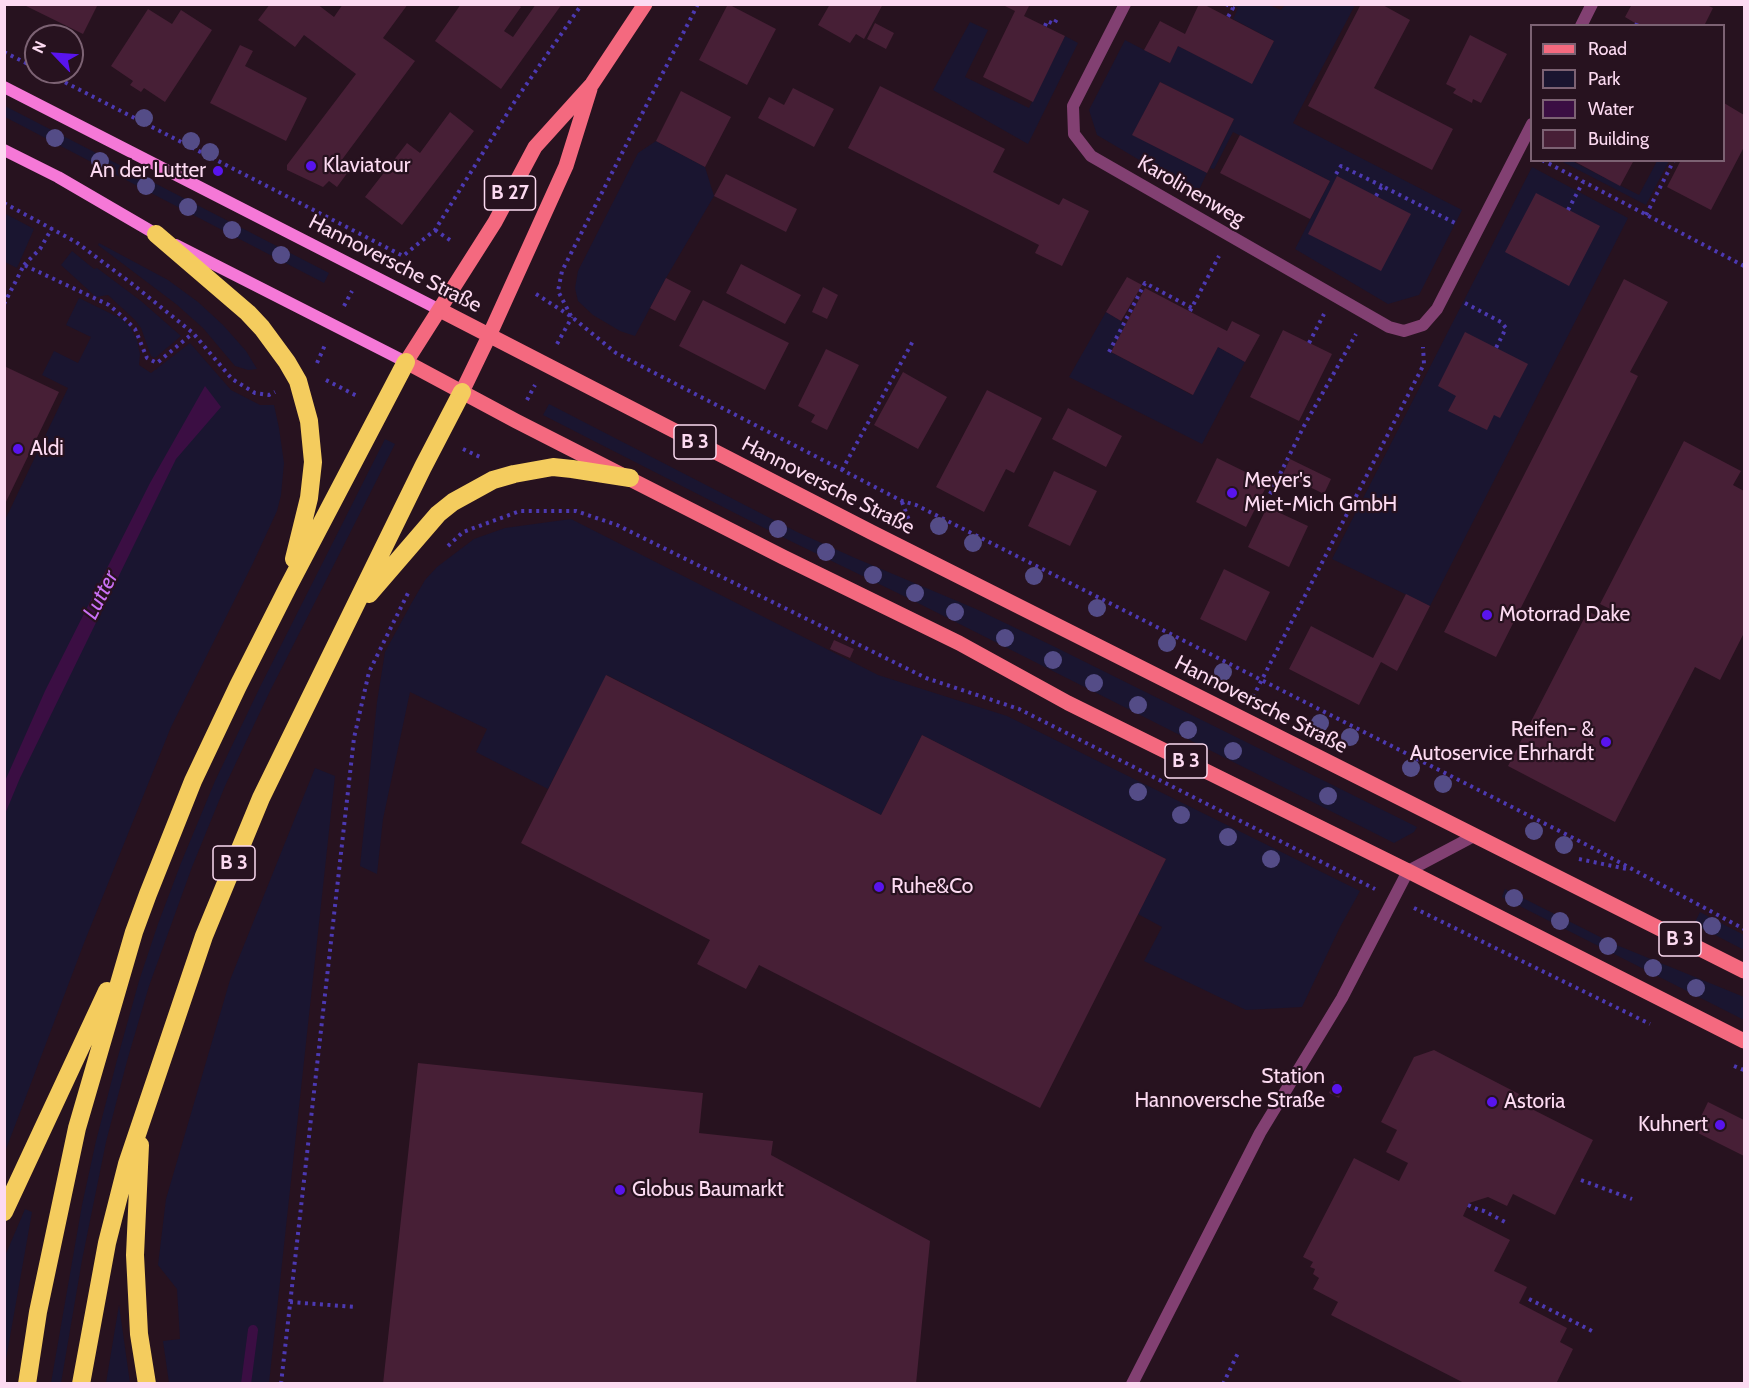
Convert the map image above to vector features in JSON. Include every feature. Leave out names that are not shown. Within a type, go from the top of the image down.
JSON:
[{"type":"highway","points":[[156,234],[248,313],[288,362],[298,381],[309,421],[312,471],[306,512],[288,587]]},
{"type":"highway","points":[[4,1212],[134,932],[172,832],[238,686],[406,362]]},
{"type":"highway","name":"B 27","points":[[350,616],[462,392]]},
{"type":"highway","name":"B 3","points":[[81,1383],[110,1232],[127,1164],[204,936],[261,798],[350,616],[438,514],[453,502],[493,480],[553,467],[630,478]]},
{"type":"highway","points":[[27,1383],[38,1312],[77,1128],[134,932]]},
{"type":"highway","points":[[141,1119],[135,1256],[139,1334],[147,1383]]},
{"type":"main road","name":"B 27","points":[[440,310],[495,222],[535,147],[592,84],[645,4]]},
{"type":"main road","name":"B 27","points":[[462,392],[566,166],[592,84]]},
{"type":"main road","name":"Hannoversche Straße","points":[[440,310],[1744,971]]},
{"type":"main road","points":[[440,310],[406,362],[462,392]]},
{"type":"main road","name":"B 3","points":[[462,392],[783,557],[908,617],[1068,703],[1744,1041]]},
{"type":"street","name":"Karolinenweg","points":[[1125,4],[1073,106],[1074,134],[1090,156],[1389,327],[1404,331],[1423,325]]},
{"type":"street","points":[[1582,24],[1592,4]]},
{"type":"street","name":"Hannoversche Straße","points":[[4,87],[440,310]]},
{"type":"street","points":[[1423,325],[1437,309],[1530,128]]},
{"type":"street","points":[[4,150],[58,177],[156,234],[406,362]]},
{"type":"street","points":[[1132,1383],[1260,1133],[1342,998],[1408,871],[1474,836]]},
{"type":"path","points":[[68,84],[403,256],[435,230],[515,101],[582,4]]},
{"type":"path","points":[[698,4],[562,271],[558,291],[572,317],[616,353],[902,501],[916,505],[1589,846],[1744,929]]},
{"type":"path","points":[[1226,4],[1233,8],[1228,17]]},
{"type":"path","points":[[1045,26],[1047,21],[1054,24],[1058,17]]},
{"type":"path","points":[[4,52],[24,62]]},
{"type":"path","points":[[1546,162],[1744,266]]},
{"type":"path","points":[[1646,214],[1673,162]]},
{"type":"path","points":[[1336,174],[1341,166],[1476,233]]},
{"type":"path","points":[[1568,210],[1583,182]]},
{"type":"path","points":[[1376,196],[1382,186]]},
{"type":"path","points":[[4,203],[76,242],[131,283],[193,333],[232,379],[255,393],[269,395],[298,381]]},
{"type":"path","points":[[4,304],[24,265],[39,249],[52,228]]},
{"type":"path","points":[[1109,352],[1145,283],[1191,310],[1230,236]]},
{"type":"path","points":[[24,265],[109,305],[135,329],[147,358],[157,363],[193,333]]},
{"type":"path","points":[[1445,294],[1501,321],[1506,328],[1496,348]]},
{"type":"path","points":[[1310,343],[1333,295]]},
{"type":"path","points":[[1270,494],[1310,416],[1367,315]]},
{"type":"path","points":[[516,421],[572,317]]},
{"type":"path","points":[[1253,698],[1424,364],[1423,325]]},
{"type":"path","points":[[842,470],[913,341]]},
{"type":"path","points":[[441,552],[463,532],[520,511],[576,511],[617,525],[926,678],[1020,710],[1650,1024]]},
{"type":"path","points":[[281,1383],[354,738],[369,672],[413,582]]},
{"type":"path","points":[[1734,1065],[1744,1071]]},
{"type":"path","points":[[1581,1180],[1632,1198]]},
{"type":"path","points":[[1468,1205],[1508,1223]]},
{"type":"path","points":[[1528,1299],[1594,1332]]},
{"type":"path","points":[[290,1302],[355,1307]]},
{"type":"path","points":[[1223,1383],[1238,1353]]},
{"type":"green space","points":[[1233,5],[1269,5],[1281,10],[1285,5],[1355,5],[1293,123],[1462,210],[1419,295],[1388,304],[1295,249],[1330,181],[1233,132],[1214,169],[1210,168],[1234,119],[1160,82],[1133,135],[1207,173],[1197,194],[1097,135],[1089,110],[1125,40],[1169,63],[1178,46],[1252,83],[1274,41],[1233,19],[1238,8]]},
{"type":"green space","points":[[970,22],[988,30],[965,77],[1029,108],[1065,36],[1078,43],[1028,144],[933,90]]},
{"type":"green space","points":[[5,106],[329,273],[324,283],[5,117]]},
{"type":"green space","points":[[656,141],[705,167],[714,196],[635,336],[620,331],[593,315],[578,301],[575,288],[578,271],[638,153]]},
{"type":"green space","points":[[1563,162],[1574,162],[1639,195],[1656,162],[1668,162],[1646,205]]},
{"type":"green space","points":[[1532,167],[1628,218],[1430,606],[1332,559]]},
{"type":"green space","points":[[4,213],[34,229],[17,268],[5,262]]},
{"type":"green space","points":[[99,243],[168,280],[198,302],[246,351],[257,369],[248,370],[235,366],[203,328],[176,304],[98,245]]},
{"type":"green space","points":[[72,251],[141,301],[181,336],[155,358],[151,356],[141,328],[135,320],[108,295],[96,297],[61,265]]},
{"type":"green space","points":[[79,298],[122,319],[130,327],[137,340],[140,354],[139,365],[151,373],[190,343],[231,390],[260,405],[274,405],[284,463],[277,511],[171,727],[84,943],[5,1152],[5,520],[68,388],[42,375],[54,351],[78,363],[91,337],[66,325]]},
{"type":"green space","points":[[1106,312],[1126,324],[1111,352],[1192,395],[1218,347],[1245,362],[1202,444],[1069,377]]},
{"type":"green space","points":[[549,404],[797,532],[976,609],[1417,827],[1414,832],[1394,843],[543,415]]},
{"type":"green space","points":[[385,439],[395,444],[270,691],[225,786],[192,867],[149,986],[106,1142],[82,1260],[61,1383],[51,1383],[82,1205],[96,1141],[139,981],[158,924],[215,781]]},
{"type":"green space","points":[[571,519],[878,675],[1007,716],[1360,891],[1302,1007],[1246,1010],[1144,961],[1162,927],[1138,914],[1166,859],[922,735],[881,815],[607,675],[548,789],[476,752],[487,729],[410,692],[383,819],[377,874],[360,866],[377,702],[385,652],[425,580],[437,567],[474,539],[505,528]]},
{"type":"green space","points":[[315,768],[335,776],[269,1383],[169,1383],[163,1341],[180,1339],[177,1289],[158,1265],[166,1199],[230,980]]},
{"type":"green space","points":[[1505,889],[1614,944],[1744,997],[1744,1020],[1502,897]]},
{"type":"green space","points":[[1700,912],[1744,935],[1744,950],[1694,924]]},
{"type":"green space","points":[[25,1209],[32,1212],[5,1365],[5,1256]]},
{"type":"green space","points":[[119,1305],[130,1383],[106,1383]]},
{"type":"water","name":"Lutter","points":[[205,386],[221,407],[176,459],[20,778],[5,814],[5,781],[45,691],[150,483]]},
{"type":"building","points":[[22,4],[98,4],[84,32],[84,24],[63,24]]},
{"type":"building","points":[[270,4],[317,4],[334,17],[343,4],[408,4],[383,38],[415,61],[341,161],[351,168],[337,187],[329,181],[323,187],[287,170],[287,165],[356,74],[304,35],[295,47],[258,20]]},
{"type":"building","points":[[461,4],[517,4],[521,7],[504,31],[513,37],[536,4],[562,4],[501,89],[435,41]]},
{"type":"building","points":[[728,4],[776,29],[747,85],[699,60]]},
{"type":"building","points":[[830,4],[883,4],[864,39],[856,34],[850,43],[818,25]]},
{"type":"building","points":[[1001,4],[1030,4],[1024,16],[1065,36],[1033,102],[983,77],[1015,11]]},
{"type":"building","points":[[1199,4],[1274,41],[1252,84],[1178,46],[1170,63],[1144,50],[1160,21],[1185,34]]},
{"type":"building","points":[[1361,4],[1381,4],[1410,20],[1374,88],[1453,129],[1432,170],[1308,106]]},
{"type":"building","points":[[1632,4],[1705,4],[1713,8],[1705,24],[1637,24],[1625,17]]},
{"type":"building","points":[[148,9],[172,24],[181,10],[212,30],[165,102],[144,88],[141,92],[130,85],[133,81],[111,66]]},
{"type":"building","points":[[875,23],[894,33],[886,49],[867,39]]},
{"type":"building","points":[[1470,35],[1507,54],[1481,103],[1473,99],[1472,103],[1453,93],[1456,89],[1446,84]]},
{"type":"building","points":[[240,45],[253,51],[245,66],[307,98],[286,141],[210,103]]},
{"type":"building","points":[[1160,82],[1234,119],[1207,173],[1132,135]]},
{"type":"building","points":[[880,86],[1005,149],[993,172],[1059,205],[1063,198],[1089,211],[1062,266],[1035,253],[1039,245],[848,148]]},
{"type":"building","points":[[793,88],[834,109],[814,147],[758,118],[769,97],[784,105]]},
{"type":"building","points":[[681,91],[731,117],[705,167],[656,141]]},
{"type":"building","points":[[1725,104],[1744,115],[1744,147],[1711,210],[1667,187],[1680,162],[1725,162]]},
{"type":"building","points":[[450,112],[474,131],[402,225],[365,197],[407,143],[420,153]]},
{"type":"building","points":[[1240,135],[1330,181],[1310,219],[1220,173]]},
{"type":"building","points":[[1576,162],[1633,162],[1620,186]]},
{"type":"building","points":[[726,174],[797,209],[786,232],[714,196]]},
{"type":"building","points":[[1337,176],[1411,214],[1381,271],[1308,234]]},
{"type":"building","points":[[1536,193],[1600,226],[1569,286],[1505,252]]},
{"type":"building","points":[[741,264],[801,295],[785,324],[726,293]]},
{"type":"building","points":[[1127,277],[1142,285],[1121,321],[1106,312]]},
{"type":"building","points":[[666,278],[691,291],[675,321],[650,308]]},
{"type":"building","points":[[1624,279],[1668,302],[1630,372],[1638,376],[1496,657],[1444,632]]},
{"type":"building","points":[[823,287],[838,295],[827,319],[812,312]]},
{"type":"building","points":[[1145,288],[1227,331],[1232,321],[1260,335],[1245,362],[1218,347],[1193,395],[1111,352]]},
{"type":"building","points":[[703,300],[789,343],[765,390],[679,346]]},
{"type":"building","points":[[1283,330],[1332,354],[1299,421],[1250,397]]},
{"type":"building","points":[[1465,332],[1528,364],[1500,418],[1494,415],[1487,430],[1448,411],[1456,396],[1438,386]]},
{"type":"building","points":[[826,349],[859,365],[827,430],[811,422],[815,415],[798,406]]},
{"type":"building","name":"Aldi","points":[[4,366],[59,392],[4,506]]},
{"type":"building","points":[[903,372],[947,397],[918,449],[874,425]]},
{"type":"building","points":[[987,390],[1042,418],[1014,473],[1006,469],[984,512],[936,487]]},
{"type":"building","points":[[1068,408],[1122,436],[1106,467],[1052,439]]},
{"type":"building","points":[[1684,441],[1741,471],[1733,485],[1744,491],[1744,633],[1720,680],[1695,667],[1615,822],[1508,766],[1588,611],[1606,621],[1612,610],[1600,604]]},
{"type":"building","name":"Meyer's Miet-Mich GmbH","points":[[1217,458],[1268,483],[1246,527],[1196,502]]},
{"type":"building","points":[[1290,459],[1331,479],[1324,494],[1283,474]]},
{"type":"building","points":[[1054,471],[1097,491],[1070,546],[1028,526]]},
{"type":"building","points":[[1267,507],[1308,526],[1289,567],[1248,547]]},
{"type":"building","points":[[1224,569],[1270,592],[1246,641],[1200,619]]},
{"type":"building","points":[[1406,594],[1430,606],[1397,671],[1381,662],[1359,705],[1289,669],[1311,626],[1373,658]]},
{"type":"building","points":[[834,640],[854,649],[850,658],[830,649]]},
{"type":"building","name":"Ruhe&Co","points":[[606,675],[881,815],[922,735],[1166,859],[1040,1108],[759,965],[746,989],[697,964],[710,940],[521,843]]},
{"type":"building","points":[[1434,1050],[1519,1094],[1516,1101],[1593,1140],[1555,1215],[1513,1194],[1507,1206],[1488,1197],[1469,1203],[1463,1216],[1510,1240],[1494,1271],[1527,1287],[1519,1303],[1567,1328],[1560,1342],[1573,1349],[1556,1384],[1466,1384],[1331,1315],[1338,1302],[1313,1289],[1319,1278],[1313,1274],[1315,1269],[1310,1267],[1313,1262],[1303,1257],[1354,1158],[1399,1181],[1408,1163],[1386,1152],[1397,1130],[1381,1122],[1414,1057]]},
{"type":"building","name":"Globus Baumarkt","points":[[418,1063],[703,1093],[699,1133],[773,1141],[771,1155],[930,1241],[916,1384],[383,1384]]},
{"type":"building","name":"Station Hannoversche Straße","points":[[1334,1081],[1344,1086],[1339,1098],[1329,1093]]},
{"type":"building","name":"Kuhnert","points":[[1708,1102],[1744,1120],[1744,1156],[1694,1131]]},
{"type":"waterway","points":[[246,1384],[253,1330]]},
{"type":"place","name":"Klaviatour","points":[[311,166]]},
{"type":"place","name":"An der Lutter","points":[[218,171]]},
{"type":"place","name":"Aldi","points":[[18,449]]},
{"type":"place","name":"Meyer's Miet-Mich GmbH","points":[[1232,493]]},
{"type":"place","name":"Motorrad Dake","points":[[1487,615]]},
{"type":"place","name":"Reifen- & Autoservice Ehrhardt","points":[[1606,742]]},
{"type":"place","name":"Ruhe&Co","points":[[879,887]]},
{"type":"place","name":"Station Hannoversche Straße","points":[[1337,1089]]},
{"type":"place","name":"Astoria","points":[[1492,1102]]},
{"type":"place","name":"Kuhnert","points":[[1720,1125]]},
{"type":"place","name":"Globus Baumarkt","points":[[620,1190]]}]
